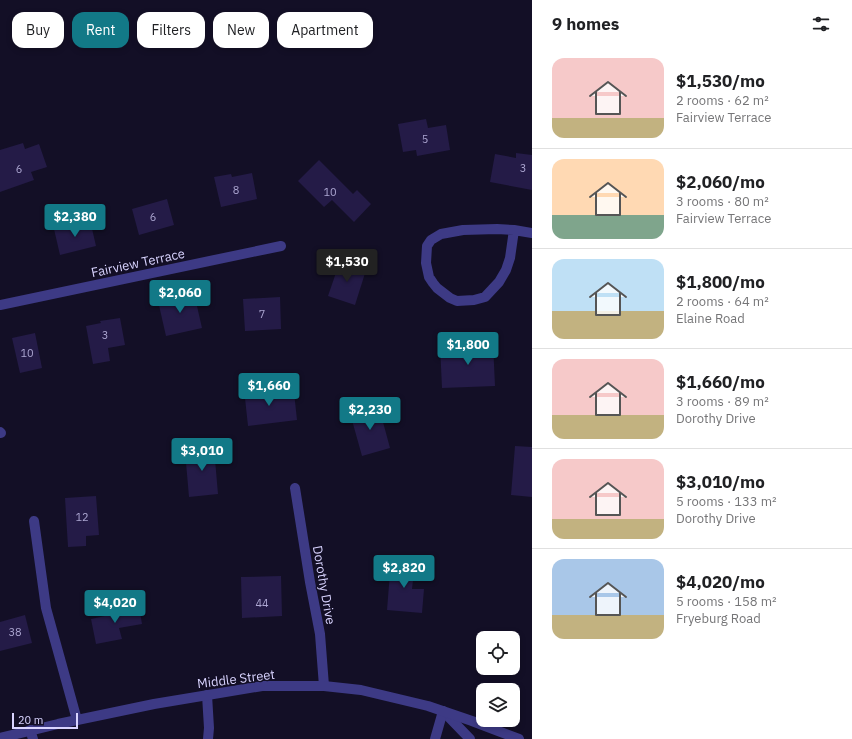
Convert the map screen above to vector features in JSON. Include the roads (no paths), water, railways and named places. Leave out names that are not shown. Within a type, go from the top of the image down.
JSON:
[{"type":"street","points":[[514,230],[510,258],[506,270],[499,282],[485,297],[474,300],[457,301],[450,298],[433,284],[429,277],[426,263],[427,246],[431,240],[440,234],[463,230],[497,229],[514,230],[532,233]]},
{"type":"street","name":"Fairview Terrace","points":[[0,306],[280,246]]},
{"type":"street","name":"Dorothy Drive","points":[[295,488],[320,634],[324,686]]},
{"type":"street","points":[[34,521],[46,608],[77,720]]},
{"type":"street","name":"Middle Street","points":[[0,738],[31,735],[77,720],[154,704],[262,686],[324,686],[361,690],[428,706],[472,720],[519,739]]},
{"type":"street","points":[[207,695],[209,728],[208,739]]},
{"type":"street","points":[[435,739],[443,711]]},
{"type":"street","points":[[443,711],[470,739]]}]
